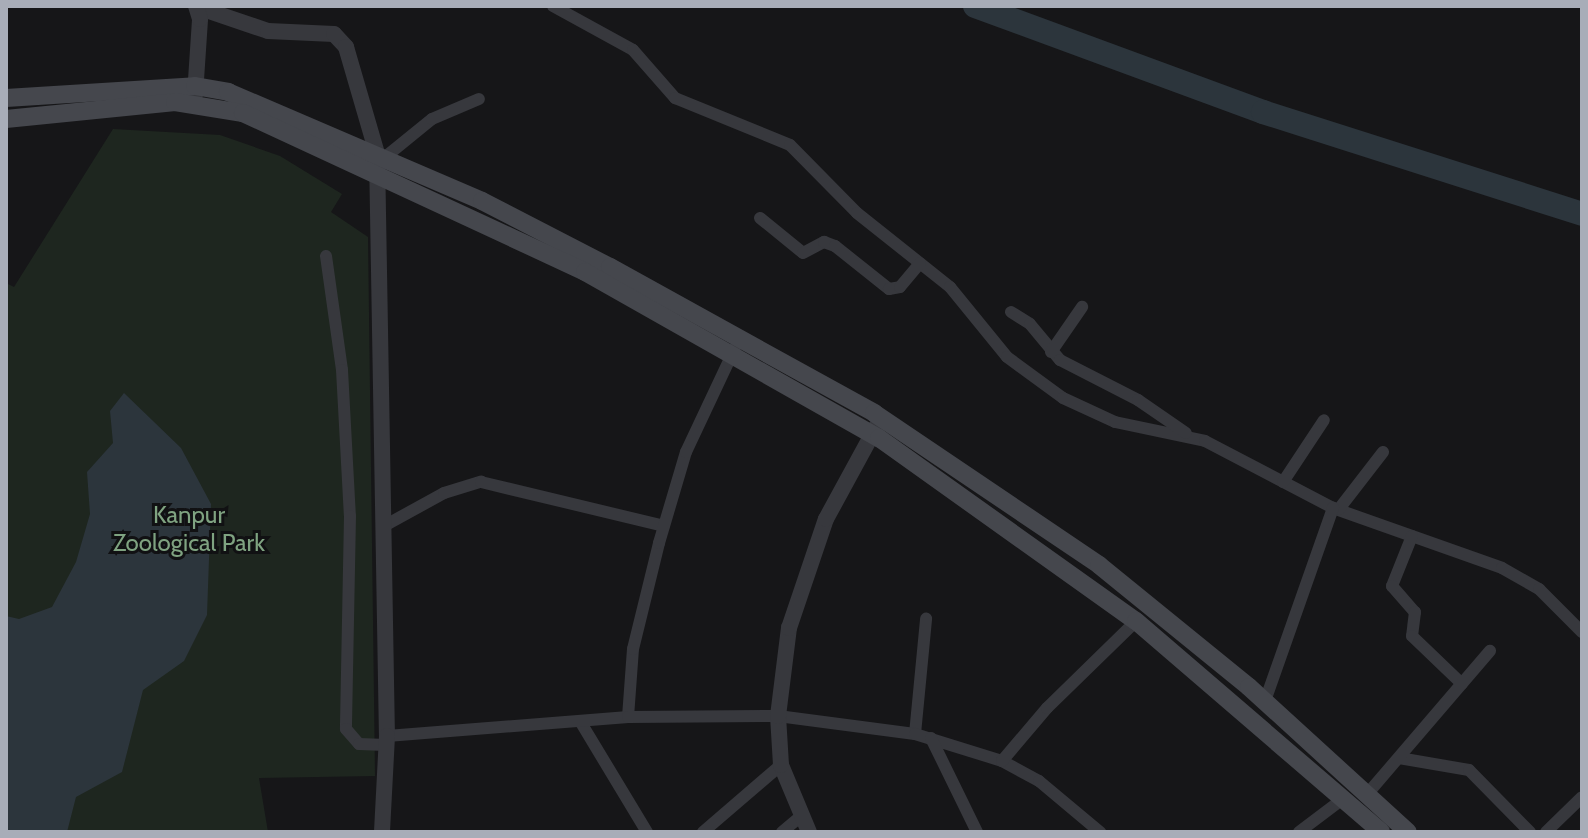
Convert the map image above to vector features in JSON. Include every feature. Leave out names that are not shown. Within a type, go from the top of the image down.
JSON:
[{"type":"main road","points":[[6,98],[195,96],[379,162],[585,272],[735,346],[875,425],[1132,589],[1369,792],[1408,832]]},
{"type":"main road","points":[[6,119],[175,102],[195,96]]},
{"type":"main road","points":[[875,425],[1136,621],[1381,832]]},
{"type":"street","points":[[195,96],[196,6],[268,31],[334,34],[346,47],[379,162],[386,741],[382,832]]},
{"type":"street","points":[[553,6],[633,50],[675,98],[790,145],[857,213],[959,296],[993,344],[1063,398],[1115,422],[1192,437]]},
{"type":"street","points":[[379,162],[432,119],[479,99]]},
{"type":"street","points":[[760,218],[803,253],[824,242],[835,246],[889,289],[900,287],[920,263]]},
{"type":"street","points":[[326,256],[342,370],[350,516],[346,729],[359,744],[628,717],[778,716],[915,734],[1002,761],[1039,781],[1090,829]]},
{"type":"street","points":[[1051,352],[1082,307]]},
{"type":"street","points":[[1011,312],[1030,324],[1051,352],[1192,437],[1336,508],[1523,578],[1582,632]]},
{"type":"street","points":[[628,717],[633,649],[664,526],[686,452],[735,346]]},
{"type":"street","points":[[1283,482],[1324,420]]},
{"type":"street","points":[[809,832],[781,765],[778,716],[789,628],[826,519],[875,425]]},
{"type":"street","points":[[1265,701],[1336,508],[1383,452]]},
{"type":"street","points":[[384,526],[444,493],[481,482],[664,526]]},
{"type":"street","points":[[1412,536],[1392,586],[1415,612],[1412,636],[1462,684]]},
{"type":"street","points":[[915,734],[926,619]]},
{"type":"street","points":[[1002,761],[1047,708],[1136,621]]},
{"type":"street","points":[[1369,792],[1490,651]]},
{"type":"street","points":[[580,721],[647,832]]},
{"type":"street","points":[[931,738],[977,832]]},
{"type":"street","points":[[1399,758],[1469,770],[1530,832]]},
{"type":"street","points":[[703,832],[781,765]]},
{"type":"street","points":[[1546,832],[1582,797]]},
{"type":"street","points":[[1299,832],[1344,798]]},
{"type":"street","points":[[782,832],[802,815]]},
{"type":"green space","name":"Kanpur Zoological Park","points":[[113,129],[220,135],[280,156],[342,194],[331,212],[368,237],[375,776],[259,778],[268,832],[6,832],[6,283],[14,287]]},
{"type":"shaded area","points":[[124,393],[181,448],[211,504],[207,615],[184,661],[143,690],[122,772],[76,797],[67,832],[6,832],[6,616],[19,619],[52,607],[76,562],[90,514],[87,472],[113,443],[110,411]]},
{"type":"waterway","points":[[975,6],[1263,112],[1582,214]]}]
